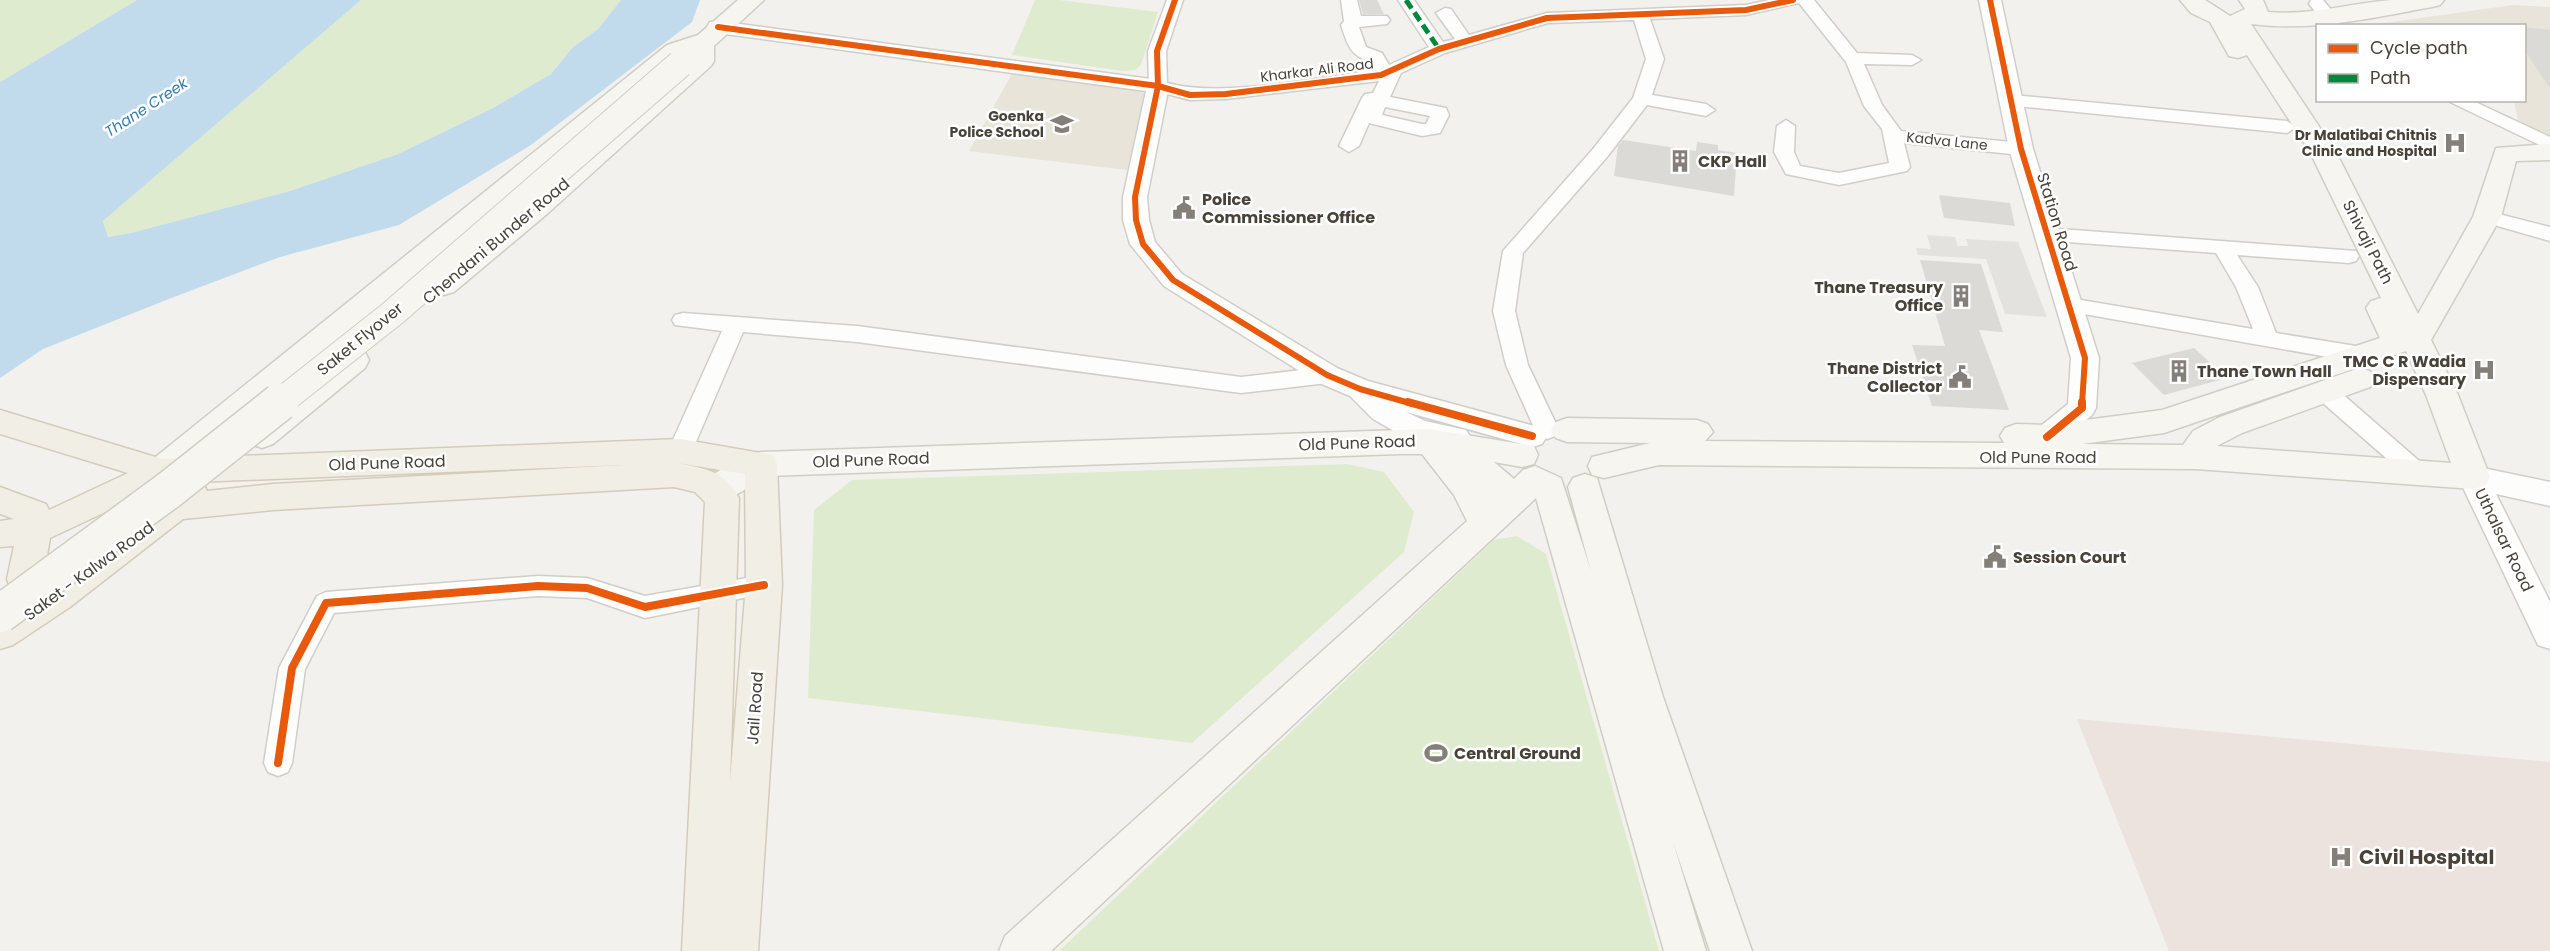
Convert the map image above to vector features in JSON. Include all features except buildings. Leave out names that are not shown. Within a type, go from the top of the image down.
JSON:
[{"type":"main road","points":[[0,422],[162,471],[676,50],[710,34],[752,0]]},
{"type":"main road","points":[[2192,0],[2199,8],[2290,21],[2432,0]]},
{"type":"main road","points":[[2271,0],[2325,16]]},
{"type":"main road","points":[[2325,16],[2344,0]]},
{"type":"main road","points":[[2240,14],[2222,27],[2287,127],[2349,256],[2380,305],[2407,341]]},
{"type":"main road","name":"Shivaji Path","points":[[2240,14],[2323,152],[2407,341],[2442,395],[2473,477]]},
{"type":"main road","name":"Saket Flyover","points":[[0,614],[169,490],[393,313],[680,64],[710,34]]},
{"type":"main road","name":"Chendani Bunder Road","points":[[221,470],[537,208],[702,61],[710,34]]},
{"type":"main road","points":[[2196,457],[2197,448],[2204,439],[2231,425],[2383,370],[2394,361],[2407,341],[2430,320],[2487,217],[2505,154],[2550,152]]},
{"type":"main road","name":"Old Pune Road","points":[[8,515],[60,520],[162,471],[680,451],[761,464],[1420,437],[1548,462],[2047,437],[2164,421],[2407,341]]},
{"type":"main road","points":[[1420,437],[1548,462]]},
{"type":"main road","points":[[1420,437],[1467,488],[1485,524]]},
{"type":"main road","name":"Old Pune Road","points":[[1548,462],[1659,453],[2196,457],[2473,477]]},
{"type":"main road","points":[[1020,951],[1485,524],[1548,462]]},
{"type":"main road","points":[[1548,462],[1685,951]]},
{"type":"main road","points":[[1548,462],[1644,697],[1731,951]]},
{"type":"main road","points":[[703,951],[722,498],[716,490],[761,464]]},
{"type":"main road","name":"Jail Road","points":[[737,951],[764,585],[761,464]]},
{"type":"main road","points":[[176,507],[221,470]]},
{"type":"main road","name":"Saket - Kalwa Road","points":[[0,634],[20,596],[100,520],[162,471]]},
{"type":"main road","name":"Old Pune Road","points":[[176,507],[273,497],[674,475],[705,481],[716,490]]},
{"type":"main road","name":"Saket - Kalwa Road","points":[[20,596],[176,507]]},
{"type":"main road","points":[[8,515],[20,596]]},
{"type":"street","points":[[1175,0],[1157,51],[1158,86],[1135,198],[1136,220],[1143,244],[1173,280],[1327,375],[1548,462]]},
{"type":"street","points":[[1349,0],[1353,22],[1350,25],[1359,52],[1383,70]]},
{"type":"street","points":[[1406,0],[1432,49]]},
{"type":"street","name":"Kharkar Ali Road","points":[[1158,86],[1190,95],[1226,94],[1383,70],[1432,49],[1547,18],[1746,10],[1793,0]]},
{"type":"street","name":"Kadva Lane","points":[[1805,0],[1852,58],[1874,106],[1891,128],[1893,136],[2021,149]]},
{"type":"street","name":"Station Road","points":[[1990,0],[2013,100],[2021,149],[2085,358],[2082,408],[2047,437]]},
{"type":"street","points":[[1445,13],[1465,41]]},
{"type":"street","points":[[1548,462],[1517,365],[1504,311],[1513,251],[1600,153],[1642,99],[1655,59],[1640,13]]},
{"type":"street","points":[[1353,22],[1381,20]]},
{"type":"street","points":[[710,34],[1158,86]]},
{"type":"street","points":[[1852,58],[1912,60]]},
{"type":"street","points":[[1379,100],[1383,70]]},
{"type":"street","points":[[1349,146],[1383,70]]},
{"type":"street","points":[[1642,99],[1706,110]]},
{"type":"street","points":[[2013,100],[2287,127]]},
{"type":"street","points":[[2461,102],[2550,144]]},
{"type":"street","points":[[2504,102],[2505,124]]},
{"type":"street","points":[[1786,126],[1784,152],[1793,170],[1839,179],[1900,167],[1893,136]]},
{"type":"street","points":[[2487,217],[2550,234]]},
{"type":"street","points":[[2047,235],[2349,256]]},
{"type":"street","points":[[2222,248],[2247,287],[2268,339]]},
{"type":"street","points":[[2069,305],[2362,355]]},
{"type":"street","points":[[683,320],[857,334],[1241,385],[1327,375]]},
{"type":"street","points":[[680,451],[736,324]]},
{"type":"street","points":[[1360,389],[1379,409],[1420,437],[1446,436],[1548,462]]},
{"type":"street","points":[[2324,391],[2418,474]]},
{"type":"street","points":[[2473,477],[2550,494]]},
{"type":"street","name":"Uthalsar Road","points":[[2473,477],[2550,635]]},
{"type":"street","points":[[278,763],[292,668],[326,603],[538,586],[587,588],[645,607],[764,585]]},
{"type":"shaded area","points":[[2513,5],[2550,7],[2550,136],[2518,120],[2514,102],[2526,102],[2526,24],[2378,24]]},
{"type":"shaded area","name":"Goenka Police School","points":[[1014,70],[1144,89],[1147,96],[1127,170],[969,151]]},
{"type":"shaded area","points":[[1927,235],[1955,237],[1958,246],[1968,246],[1966,239],[2018,242],[2047,317],[2005,314],[1986,259],[1918,255],[1916,248],[1931,249]]},
{"type":"shaded area","name":"Civil Hospital","points":[[2077,719],[2550,762],[2550,951],[2169,951]]},
{"type":"green space","points":[[0,0],[137,0],[0,82]]},
{"type":"green space","points":[[361,0],[621,0],[598,29],[572,48],[551,74],[493,108],[398,154],[290,191],[108,237],[103,221]]},
{"type":"green space","points":[[1035,0],[1059,0],[1158,12],[1141,65],[1135,70],[1123,71],[1012,55]]},
{"type":"green space","points":[[1347,464],[1384,472],[1414,512],[1404,552],[1192,743],[808,698],[814,510],[852,480]]},
{"type":"green space","name":"Central Ground","points":[[1517,536],[1546,554],[1659,951],[1059,951],[1494,540]]},
{"type":"water","name":"Thane Creek","points":[[137,0],[361,0],[103,221],[108,237],[290,191],[398,154],[493,108],[551,74],[572,48],[598,29],[621,0],[700,0],[692,22],[531,145],[399,225],[280,257],[174,297],[43,349],[0,378],[0,82]]},
{"type":"marked path","points":[[1406,0],[1439,49]]},
{"type":"cycle path","points":[[1175,0],[1157,51],[1158,86],[1190,95],[1226,94],[1381,75],[1439,49],[1547,18],[1746,10],[1793,0]]},
{"type":"cycle path","points":[[1990,0],[2021,149],[2085,358],[2082,408],[2047,437]]},
{"type":"cycle path","points":[[718,27],[1158,86],[1135,197],[1136,220],[1143,244],[1173,280],[1327,375],[1360,389],[1532,436]]},
{"type":"cycle path","points":[[278,763],[292,668],[326,603],[538,586],[587,588],[645,607],[764,585]]},
{"type":"place","name":"Goenka Police School","points":[[1062,124]]},
{"type":"place","name":"Dr Malatibai Chitnis Clinic and Hospital","points":[[2455,143]]},
{"type":"place","name":"CKP Hall","points":[[1680,161]]},
{"type":"place","name":"Police Commissioner Office","points":[[1184,208]]},
{"type":"place","name":"Thane Treasury Office","points":[[1961,296]]},
{"type":"place","name":"TMC C R Wadia Dispensary","points":[[2484,370]]},
{"type":"place","name":"Thane Town Hall","points":[[2179,371]]},
{"type":"place","name":"Thane District Collector","points":[[1960,377]]},
{"type":"place","name":"Session Court","points":[[1995,557]]},
{"type":"place","name":"Central Ground","points":[[1436,753]]},
{"type":"place","name":"Civil Hospital","points":[[2341,857]]}]
